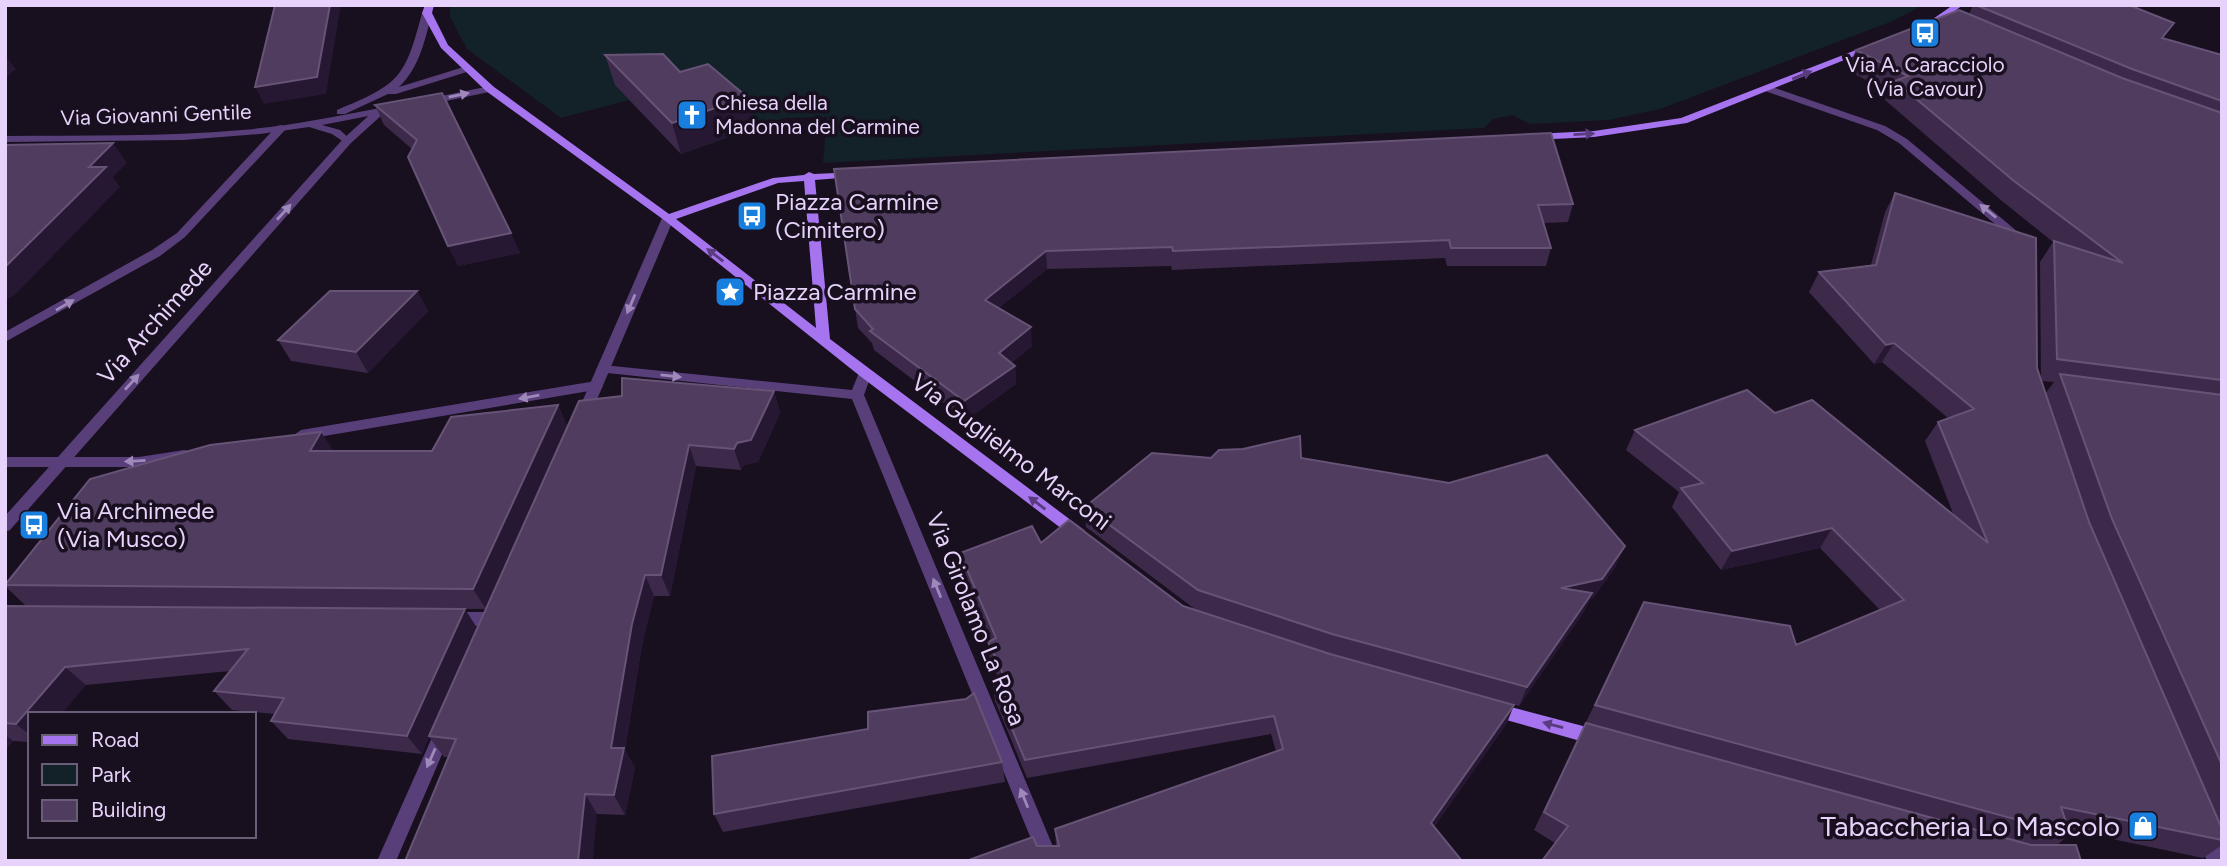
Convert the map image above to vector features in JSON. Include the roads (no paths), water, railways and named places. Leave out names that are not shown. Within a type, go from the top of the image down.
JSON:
[{"type":"main road","points":[[1917,29],[1941,19],[1959,5]]},
{"type":"main road","name":"Via Guglielmo Marconi","points":[[429,9],[444,46],[490,89],[668,218],[865,373],[1088,541]]},
{"type":"main road","points":[[1524,138],[1605,133],[1683,121],[1880,44]]},
{"type":"main road","points":[[668,218],[777,180],[858,173]]},
{"type":"main road","points":[[809,176],[824,341]]},
{"type":"main road","points":[[1473,703],[1619,744]]},
{"type":"street","points":[[386,94],[408,74],[416,58],[429,9]]},
{"type":"street","points":[[1941,19],[1954,24]]},
{"type":"street","points":[[308,125],[386,94],[467,69]]},
{"type":"street","points":[[416,104],[490,89]]},
{"type":"street","points":[[1769,89],[1881,128],[1903,141],[2016,234],[2033,251],[2032,259]]},
{"type":"street","points":[[308,125],[404,106]]},
{"type":"street","name":"Via Archimede","points":[[5,526],[343,145],[380,111]]},
{"type":"street","points":[[308,125],[336,132],[343,145]]},
{"type":"street","name":"Via Giovanni Gentile","points":[[11,139],[168,138],[308,125]]},
{"type":"street","points":[[5,338],[156,253],[181,235],[281,128]]},
{"type":"street","points":[[5,149],[11,139]]},
{"type":"street","points":[[577,430],[668,218]]},
{"type":"street","points":[[603,369],[857,396],[865,373]]},
{"type":"street","points":[[291,437],[596,386]]},
{"type":"street","name":"Via Girolamo La Rosa","points":[[857,396],[1050,861]]},
{"type":"street","points":[[5,462],[139,462],[204,451]]},
{"type":"street","points":[[433,619],[492,619]]},
{"type":"street","points":[[386,861],[453,708]]},
{"type":"street","points":[[2200,822],[2217,861]]},
{"type":"place","name":"Via A. Caracciolo (Via Cavour)","points":[[1925,33]]},
{"type":"place","name":"Chiesa della Madonna del Carmine","points":[[692,115]]},
{"type":"place","name":"Piazza Carmine (Cimitero)","points":[[752,216]]},
{"type":"place","name":"Piazza Carmine","points":[[730,292]]},
{"type":"place","name":"Via Archimede (Via Musco)","points":[[34,525]]},
{"type":"place","name":"Tabaccheria Lo Mascolo","points":[[2143,826]]}]
